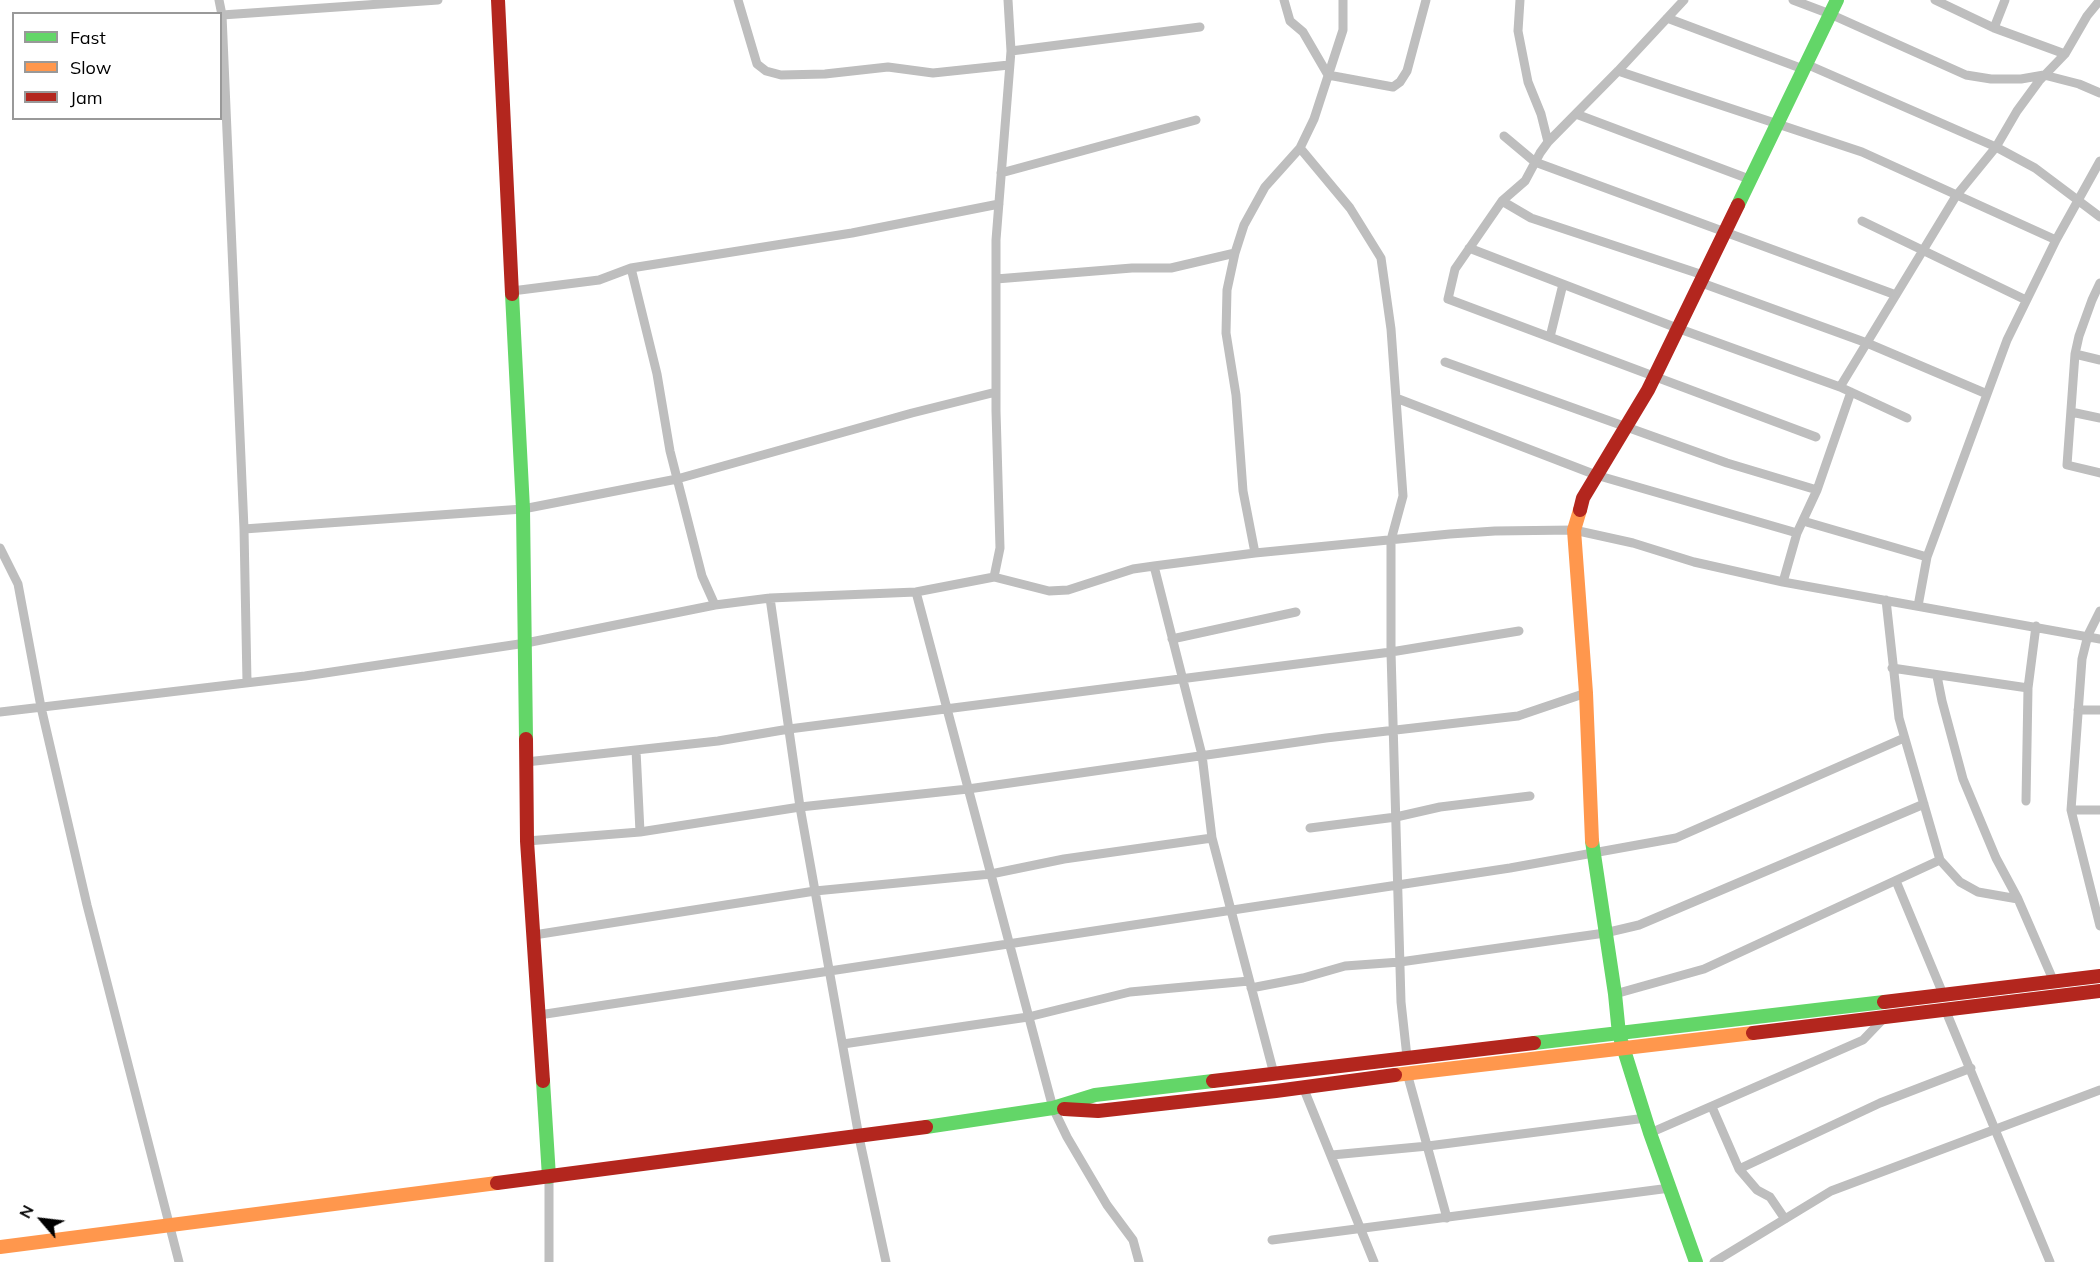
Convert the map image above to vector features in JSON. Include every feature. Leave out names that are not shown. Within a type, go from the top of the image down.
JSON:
[{"type":"street","points":[[247,682],[244,529],[222,15],[438,0]]},
{"type":"street","points":[[498,0],[523,509],[527,841],[549,1177],[549,1262]]},
{"type":"street","points":[[738,0],[757,64],[766,71],[781,75],[825,74],[888,67],[933,73],[1010,65]]},
{"type":"street","points":[[994,577],[1000,548],[996,279],[1001,173],[1011,51],[1008,0]]},
{"type":"street","points":[[1284,0],[1290,21],[1303,32],[1328,75],[1392,87],[1400,82],[1407,71],[1426,0]]},
{"type":"street","points":[[1255,553],[1243,491],[1236,395],[1226,333],[1227,290],[1244,225],[1265,187],[1300,148],[1314,119],[1343,30],[1343,0]]},
{"type":"street","points":[[1520,0],[1518,32],[1528,82],[1541,114],[1548,142]]},
{"type":"street","points":[[1684,0],[1548,142],[1525,181],[1502,201],[1455,269],[1448,299],[1816,437]]},
{"type":"street","points":[[1792,0],[1830,14],[1966,75],[1991,79],[2021,79],[2044,75],[2079,84],[2100,93]]},
{"type":"street","points":[[1696,1262],[1650,1133],[1619,1034],[1593,854],[1586,693],[1574,530],[1583,498],[1654,377],[1837,0]]},
{"type":"street","points":[[1994,28],[2005,0]]},
{"type":"street","points":[[1840,387],[1956,196],[1996,147],[2017,111],[2044,75],[2065,54],[2087,16],[2100,0]]},
{"type":"street","points":[[1937,1],[1994,28],[2065,54]]},
{"type":"street","points":[[1667,18],[1804,67],[1996,147],[2035,168],[2100,217]]},
{"type":"street","points":[[1011,51],[1200,27]]},
{"type":"street","points":[[1618,71],[1863,152],[2056,240]]},
{"type":"street","points":[[1576,114],[1749,179]]},
{"type":"street","points":[[1001,173],[1196,120]]},
{"type":"street","points":[[1504,136],[1535,162],[1896,295]]},
{"type":"street","points":[[1300,148],[1350,208],[1381,258],[1391,329],[1403,496],[1391,540],[1391,652],[1401,1002],[1407,1057]]},
{"type":"street","points":[[1918,606],[1927,557],[2007,340],[2056,240],[2100,161]]},
{"type":"street","points":[[1502,201],[1531,218],[1701,279],[1867,343],[1987,394]]},
{"type":"street","points":[[512,291],[599,280],[631,268],[852,233],[999,204]]},
{"type":"street","points":[[1862,221],[2026,300]]},
{"type":"street","points":[[1469,248],[1677,328],[1840,387],[1907,418]]},
{"type":"street","points":[[996,279],[1132,268],[1171,268],[1235,254]]},
{"type":"street","points":[[631,268],[657,374],[670,451],[702,576],[715,605]]},
{"type":"street","points":[[2100,283],[2096,301],[2079,336],[2075,354],[2067,465],[2100,473]]},
{"type":"street","points":[[1550,337],[1563,284]]},
{"type":"street","points":[[2075,354],[2100,360]]},
{"type":"street","points":[[1445,362],[1625,428],[1727,463],[1817,490]]},
{"type":"street","points":[[244,529],[523,509],[677,479],[912,412],[996,392]]},
{"type":"street","points":[[1783,582],[1797,534],[1817,490],[1851,392]]},
{"type":"street","points":[[1396,398],[1596,475],[1797,534]]},
{"type":"street","points":[[2071,412],[2100,418]]},
{"type":"street","points":[[1803,521],[1927,557]]},
{"type":"street","points":[[0,712],[247,682],[526,643],[715,605],[770,598],[916,592],[994,577],[1049,591],[1068,590],[1132,569],[1255,553],[1450,534],[1574,530],[1633,543],[1694,562],[1783,582],[2088,635],[2100,639]]},
{"type":"street","points":[[0,548],[18,584],[41,707],[84,893],[178,1262]]},
{"type":"street","points":[[1154,566],[1202,756],[1212,838],[1229,911],[1274,1074]]},
{"type":"street","points":[[916,592],[1053,1108],[1067,1137],[1107,1204],[1133,1240],[1139,1262]]},
{"type":"street","points":[[770,598],[800,807],[859,1137],[886,1262]]},
{"type":"street","points":[[1886,600],[1899,718],[1940,860],[1960,882],[1978,892],[2018,899]]},
{"type":"street","points":[[2100,611],[2088,635],[2082,659],[2071,810],[2100,926]]},
{"type":"street","points":[[1172,639],[1296,612]]},
{"type":"street","points":[[2026,801],[2028,688],[2036,626]]},
{"type":"street","points":[[526,762],[718,741],[789,729],[1391,652],[1519,631]]},
{"type":"street","points":[[1892,668],[2028,688]]},
{"type":"street","points":[[1937,676],[1963,779],[1996,858],[2018,899],[2054,982]]},
{"type":"street","points":[[527,841],[640,832],[800,807],[968,789],[1395,730],[1518,716],[1586,693]]},
{"type":"street","points":[[2078,710],[2100,710]]},
{"type":"street","points":[[539,1015],[1229,911],[1593,854],[1677,838],[1904,738]]},
{"type":"street","points":[[636,750],[640,832]]},
{"type":"street","points":[[1310,828],[1396,817],[1440,807],[1530,796]]},
{"type":"street","points":[[843,1044],[1028,1017],[1130,993],[1303,978],[1345,966],[1400,962],[1605,933],[1639,925],[1923,804]]},
{"type":"street","points":[[2071,810],[2100,810]]},
{"type":"street","points":[[534,935],[815,891],[991,874],[1064,859],[1212,838]]},
{"type":"street","points":[[1615,994],[1704,969],[1940,860]]},
{"type":"street","points":[[1896,881],[1943,994]]},
{"type":"street","points":[[0,1247],[859,1137],[1053,1108],[1095,1095],[2100,976]]},
{"type":"street","points":[[1053,1108],[1098,1111],[2100,991]]},
{"type":"street","points":[[1945,1009],[2050,1262]]},
{"type":"street","points":[[1650,1133],[1863,1040],[1886,1016]]},
{"type":"street","points":[[1739,1169],[1880,1102],[1971,1068]]},
{"type":"street","points":[[1407,1073],[1447,1218]]},
{"type":"street","points":[[1303,1087],[1374,1262]]},
{"type":"street","points":[[1714,1262],[1831,1191],[2100,1090]]},
{"type":"street","points":[[1712,1107],[1739,1169],[1757,1190],[1770,1197],[1785,1219]]},
{"type":"street","points":[[1332,1155],[1428,1146],[1646,1118]]},
{"type":"street","points":[[1272,1240],[1670,1188]]},
{"type":"traffic: fast","points":[[1738,205],[1837,0]]},
{"type":"traffic: fast","points":[[512,294],[523,509],[526,739]]},
{"type":"traffic: fast","points":[[1592,841],[1619,1034],[1650,1133],[1696,1262]]},
{"type":"traffic: fast","points":[[1534,1043],[1884,1002]]},
{"type":"traffic: fast","points":[[543,1081],[549,1177]]},
{"type":"traffic: fast","points":[[926,1127],[1053,1108],[1095,1095],[1213,1081]]},
{"type":"traffic: slow","points":[[1580,510],[1574,530],[1586,693],[1592,841]]},
{"type":"traffic: slow","points":[[1395,1075],[1753,1033]]},
{"type":"traffic: slow","points":[[0,1247],[497,1183]]},
{"type":"traffic: jam","points":[[498,0],[512,294]]},
{"type":"traffic: jam","points":[[1580,510],[1583,498],[1648,390],[1738,205]]},
{"type":"traffic: jam","points":[[526,739],[527,841],[543,1081]]},
{"type":"traffic: jam","points":[[1884,1002],[2100,976]]},
{"type":"traffic: jam","points":[[1753,1033],[2100,991]]},
{"type":"traffic: jam","points":[[1213,1081],[1534,1043]]},
{"type":"traffic: jam","points":[[1064,1109],[1098,1111],[1395,1075]]},
{"type":"traffic: jam","points":[[497,1183],[926,1127]]}]
